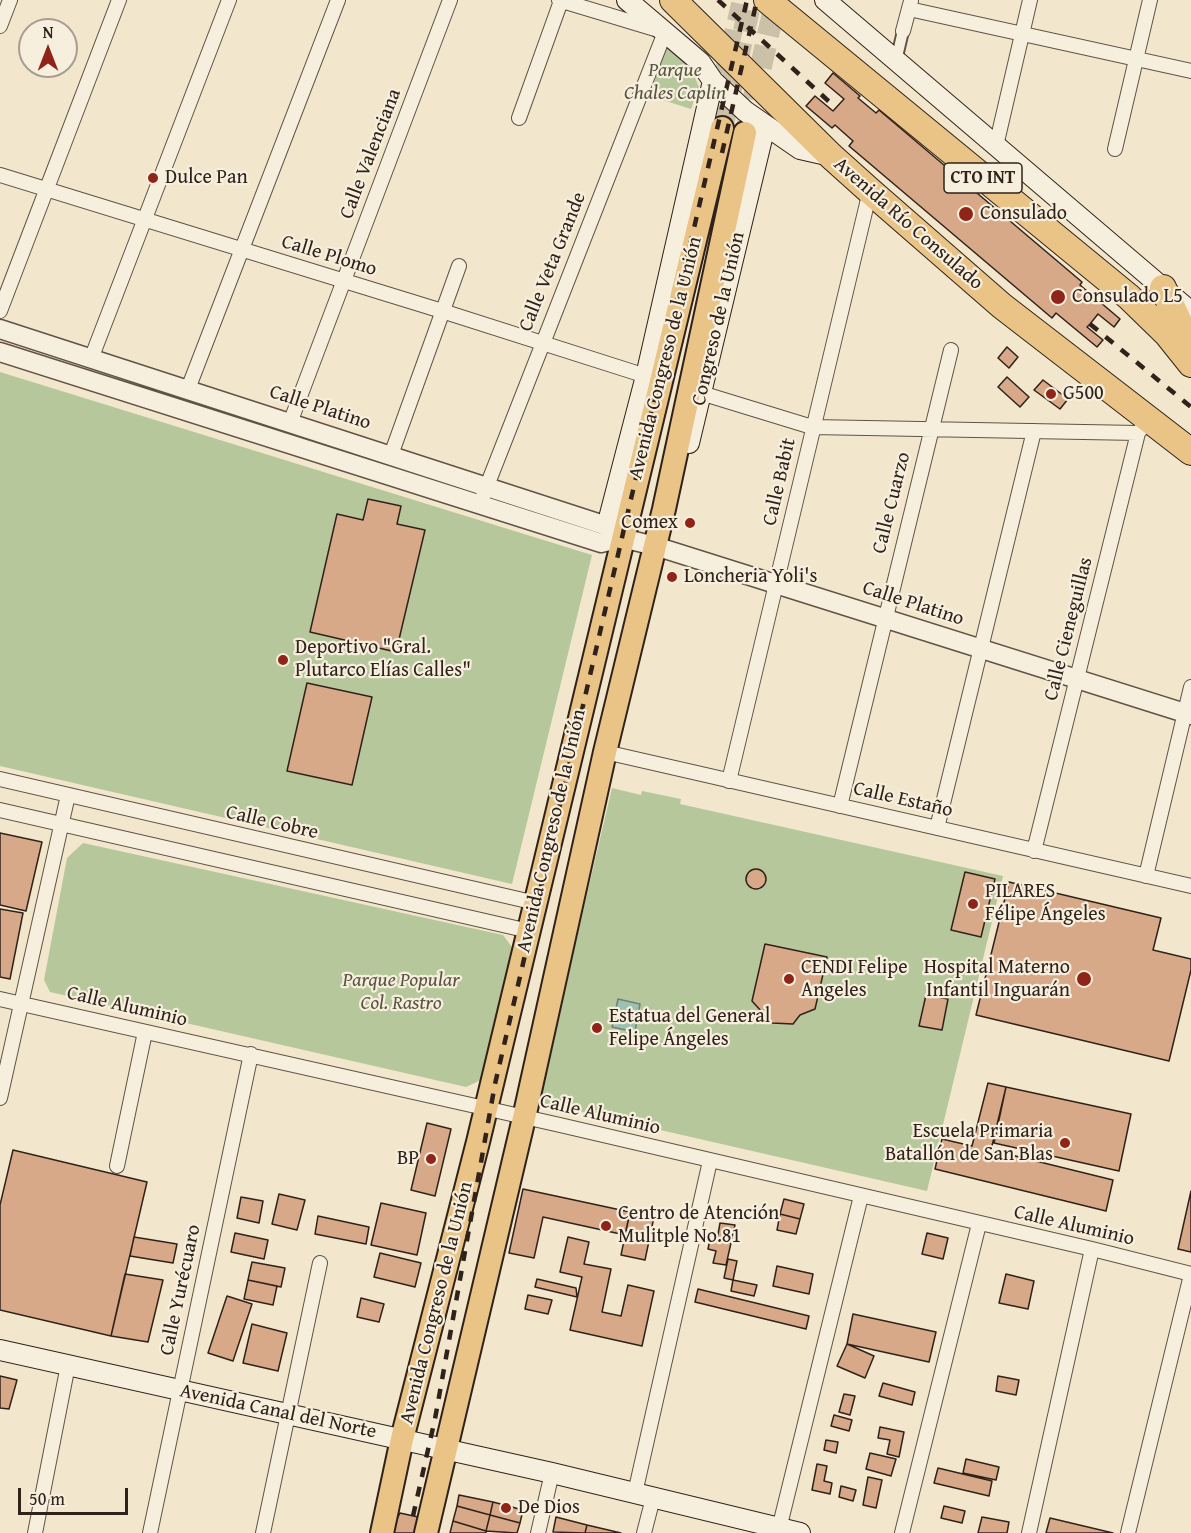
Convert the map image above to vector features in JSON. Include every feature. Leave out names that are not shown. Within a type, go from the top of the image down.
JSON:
[{"type":"highway","points":[[673,0],[831,156]]},
{"type":"highway","name":"CTO INT","points":[[767,0],[1129,297],[1167,334],[1191,364]]},
{"type":"highway","name":"Avenida Río Consulado","points":[[831,156],[1143,426],[1191,452]]},
{"type":"highway","points":[[1163,288],[1191,348]]},
{"type":"main road","name":"Avenida Río Consulado","points":[[627,0],[700,62],[713,81],[755,130],[800,149],[831,156]]},
{"type":"main road","name":"CTO INT","points":[[825,0],[1191,312]]},
{"type":"main road","points":[[614,532],[646,376],[713,81]]},
{"type":"main road","name":"Avenida Congreso de la Unión","points":[[382,1533],[402,1439],[536,903],[614,532],[716,127]]},
{"type":"main road","name":"Congreso de la Unión","points":[[664,509],[680,483],[701,393],[755,130]]},
{"type":"main road","name":"Avenida Congreso de la Unión","points":[[426,1533],[524,1118],[605,752],[755,130]]},
{"type":"main road","name":"Avenida Canal del Norte","points":[[0,1350],[552,1473],[779,1531],[800,1533]]},
{"type":"street","points":[[0,26],[10,0]]},
{"type":"street","points":[[0,311],[119,0]]},
{"type":"street","points":[[91,359],[229,0]]},
{"type":"street","points":[[188,388],[338,0]]},
{"type":"street","name":"Calle Valenciana","points":[[290,423],[450,0]]},
{"type":"street","points":[[519,118],[560,0],[665,32]]},
{"type":"street","points":[[996,146],[1030,0]]},
{"type":"street","points":[[1115,149],[1150,0]]},
{"type":"street","points":[[896,61],[910,4],[1022,34],[1191,71]]},
{"type":"street","name":"Calle Veta Grande","points":[[480,507],[665,32]]},
{"type":"street","name":"Calle Plomo","points":[[0,175],[646,376]]},
{"type":"street","name":"Calle Babit","points":[[729,781],[870,191]]},
{"type":"street","points":[[391,455],[459,266]]},
{"type":"street","name":"Calle Platino","points":[[0,329],[391,455],[655,546],[1188,714]]},
{"type":"street","name":"Calle Cuarzo","points":[[840,806],[951,350]]},
{"type":"street","name":"Calle Platino","points":[[0,352],[337,457],[480,507],[601,543],[614,532]]},
{"type":"street","points":[[701,393],[813,427],[1034,431],[1143,426]]},
{"type":"street","name":"Calle Cieneguillas","points":[[1034,851],[1076,679],[1143,426]]},
{"type":"street","points":[[937,828],[1034,431]]},
{"type":"street","points":[[1146,876],[1188,714],[1191,687]]},
{"type":"street","name":"Calle Estaño","points":[[605,752],[1191,886]]},
{"type":"street","name":"Calle Cobre","points":[[0,779],[536,903]]},
{"type":"street","points":[[0,1098],[68,795]]},
{"type":"street","points":[[0,810],[529,931]]},
{"type":"street","name":"Calle Aluminio","points":[[0,999],[251,1054],[1092,1249],[1191,1275]]},
{"type":"street","points":[[117,1166],[145,1032]]},
{"type":"street","name":"Calle Yurécuaro","points":[[150,1533],[251,1054]]},
{"type":"street","points":[[644,1533],[644,1496],[710,1161]]},
{"type":"street","points":[[779,1531],[861,1196]]},
{"type":"street","points":[[902,1533],[979,1224]]},
{"type":"street","points":[[1029,1533],[1092,1249]]},
{"type":"street","points":[[263,1533],[320,1263]]},
{"type":"street","points":[[1128,1533],[1191,1275]]},
{"type":"street","points":[[35,1533],[68,1365]]},
{"type":"street","points":[[538,1533],[552,1473]]},
{"type":"green space","name":"Parque Chales Caplin","points":[[666,46],[691,68],[699,87],[691,109],[650,96]]},
{"type":"green space","name":"Deportivo \"Gral. Plutarco Elías Calles\"","points":[[0,372],[592,555],[512,884],[0,766]]},
{"type":"green space","points":[[612,788],[641,795],[642,791],[681,799],[680,804],[1003,876],[927,1191],[538,1102]]},
{"type":"green space","name":"Parque Popular Col. Rastro","points":[[83,843],[503,935],[512,947],[483,1079],[466,1087],[50,992],[44,980],[67,858]]},
{"type":"shaded area","points":[[618,999],[640,1004],[635,1032],[612,1027]]},
{"type":"building","points":[[833,73],[860,96],[858,98],[876,113],[879,110],[1082,282],[1080,285],[1120,319],[1114,327],[1098,314],[1087,327],[1103,340],[1097,347],[1056,313],[1052,318],[849,146],[853,141],[835,125],[832,128],[806,106],[815,96],[833,111],[844,99],[825,83]]},
{"type":"building","name":"G500","points":[[1007,347],[1018,357],[1009,368],[998,358]]},
{"type":"building","name":"G500","points":[[1007,377],[1029,397],[1020,407],[998,387]]},
{"type":"building","name":"G500","points":[[1043,380],[1068,399],[1060,409],[1034,390]]},
{"type":"building","points":[[368,499],[401,506],[397,524],[425,530],[396,652],[310,632],[337,514],[363,520]]},
{"type":"building","points":[[307,683],[372,697],[352,785],[287,771]]},
{"type":"building","points":[[0,833],[42,842],[26,911],[0,905]]},
{"type":"building","points":[[756,869],[763,872],[766,879],[763,886],[756,889],[749,886],[746,879],[749,872]]},
{"type":"building","name":"PILARES Félipe Ángeles","points":[[965,872],[995,879],[981,937],[951,930]]},
{"type":"building","name":"Hospital Materno Infantil Inguarán","points":[[1009,882],[1161,918],[1153,950],[1191,959],[1191,970],[1169,1061],[976,1015]]},
{"type":"building","points":[[0,909],[23,913],[10,979],[0,977]]},
{"type":"building","name":"CENDI Felipe Angeles","points":[[765,944],[827,957],[815,1009],[800,1015],[793,1024],[772,1023],[752,1001]]},
{"type":"building","points":[[926,995],[948,999],[942,1030],[919,1026]]},
{"type":"building","name":"Escuela Primaria Batallón de San Blas","points":[[988,1083],[1006,1087],[991,1150],[1113,1180],[1106,1211],[935,1169],[942,1139],[972,1146]]},
{"type":"building","points":[[1006,1087],[1131,1114],[1119,1171],[994,1143]]},
{"type":"building","name":"BP","points":[[427,1123],[451,1129],[435,1196],[411,1190]]},
{"type":"building","points":[[13,1150],[147,1182],[111,1336],[0,1310],[0,1205]]},
{"type":"building","name":"Centro de Atención Mulitple No.81","points":[[523,1189],[630,1212],[625,1235],[543,1217],[534,1258],[509,1253]]},
{"type":"building","points":[[1191,1191],[1191,1252],[1178,1249]]},
{"type":"building","points":[[279,1194],[305,1200],[297,1230],[272,1224]]},
{"type":"building","points":[[241,1197],[263,1201],[259,1223],[237,1218]]},
{"type":"building","points":[[784,1199],[804,1204],[800,1219],[780,1214]]},
{"type":"building","points":[[381,1203],[426,1213],[417,1255],[371,1245]]},
{"type":"building","points":[[630,1212],[654,1217],[645,1260],[621,1255]]},
{"type":"building","points":[[780,1214],[800,1219],[796,1234],[777,1230]]},
{"type":"building","points":[[318,1216],[369,1227],[366,1244],[315,1234]]},
{"type":"building","points":[[720,1223],[735,1225],[731,1243],[717,1240]]},
{"type":"building","points":[[235,1233],[268,1240],[264,1259],[231,1252]]},
{"type":"building","points":[[927,1233],[948,1238],[943,1259],[922,1254]]},
{"type":"building","points":[[134,1237],[177,1244],[173,1263],[130,1256]]},
{"type":"building","points":[[568,1237],[589,1242],[584,1264],[611,1269],[602,1312],[621,1316],[628,1285],[654,1291],[642,1346],[570,1330],[582,1277],[560,1272]]},
{"type":"building","points":[[710,1239],[731,1243],[726,1265],[713,1263],[716,1251],[708,1249]]},
{"type":"building","points":[[380,1253],[421,1263],[415,1287],[374,1277]]},
{"type":"building","points":[[728,1259],[737,1261],[733,1280],[724,1278]]},
{"type":"building","points":[[252,1262],[285,1268],[281,1287],[248,1280]]},
{"type":"building","points":[[777,1266],[813,1274],[809,1294],[773,1286]]},
{"type":"building","points":[[125,1274],[163,1280],[148,1342],[111,1336]]},
{"type":"building","points":[[1006,1274],[1034,1281],[1028,1309],[999,1303]]},
{"type":"building","points":[[537,1279],[576,1288],[577,1297],[535,1287]]},
{"type":"building","points":[[248,1280],[277,1286],[273,1305],[244,1299]]},
{"type":"building","points":[[733,1280],[757,1285],[754,1296],[731,1291]]},
{"type":"building","points":[[698,1289],[809,1316],[806,1329],[695,1302]]},
{"type":"building","points":[[528,1295],[552,1300],[548,1314],[525,1309]]},
{"type":"building","points":[[227,1296],[252,1304],[233,1361],[208,1353]]},
{"type":"building","points":[[361,1298],[384,1304],[379,1322],[357,1317]]},
{"type":"building","points":[[853,1314],[936,1332],[929,1362],[847,1344]]},
{"type":"building","points":[[252,1324],[287,1333],[278,1371],[243,1363]]},
{"type":"building","points":[[847,1344],[874,1356],[865,1378],[837,1366]]},
{"type":"building","points":[[0,1376],[17,1380],[9,1409],[0,1408]]},
{"type":"building","points":[[998,1376],[1019,1380],[1016,1395],[996,1391]]},
{"type":"building","points":[[883,1383],[915,1392],[912,1405],[879,1396]]},
{"type":"building","points":[[844,1394],[855,1396],[850,1415],[839,1412]]},
{"type":"building","points":[[834,1415],[852,1420],[849,1431],[831,1426]]},
{"type":"building","points":[[880,1427],[904,1432],[899,1457],[887,1454],[890,1440],[878,1438]]},
{"type":"building","points":[[826,1440],[838,1442],[836,1453],[824,1450]]},
{"type":"building","points":[[870,1453],[896,1459],[891,1476],[866,1469]]},
{"type":"building","points":[[966,1459],[999,1467],[996,1480],[963,1473]]},
{"type":"building","points":[[817,1464],[827,1466],[824,1481],[832,1483],[830,1494],[812,1490]]},
{"type":"building","points":[[938,1468],[992,1481],[989,1496],[934,1483]]},
{"type":"building","points":[[868,1477],[882,1480],[876,1508],[863,1505]]},
{"type":"building","points":[[841,1486],[856,1490],[853,1501],[839,1497]]},
{"type":"building","points":[[459,1495],[493,1502],[490,1515],[457,1506]]},
{"type":"building","points":[[493,1502],[523,1510],[520,1523],[490,1515]]},
{"type":"building","points":[[457,1506],[490,1515],[486,1531],[453,1521]]},
{"type":"building","points":[[944,1506],[965,1511],[962,1523],[941,1518]]},
{"type":"building","points":[[400,1513],[418,1517],[418,1533],[390,1533]]},
{"type":"building","points":[[490,1515],[520,1523],[517,1533],[486,1531]]},
{"type":"building","points":[[556,1517],[587,1525],[585,1533],[553,1532]]},
{"type":"building","points":[[982,1517],[1009,1522],[1007,1533],[978,1533]]},
{"type":"building","points":[[1050,1518],[1113,1533],[1046,1533]]},
{"type":"building","points":[[453,1521],[486,1531],[486,1533],[450,1533]]},
{"type":"building","points":[[587,1525],[621,1533],[585,1533]]},
{"type":"tunnel","points":[[717,100],[741,0]]},
{"type":"tunnel","points":[[722,128],[751,0]]},
{"type":"tunnel","points":[[746,132],[776,0]]},
{"type":"railway","points":[[718,0],[836,108]]},
{"type":"railway","points":[[413,1516],[435,1419],[495,1084],[747,0]]},
{"type":"railway","points":[[722,153],[757,0]]},
{"type":"railway","points":[[1090,324],[1191,407]]},
{"type":"place","name":"Dulce Pan","points":[[153,178]]},
{"type":"place","name":"Consulado","points":[[966,214]]},
{"type":"place","name":"Consulado L5","points":[[1058,297]]},
{"type":"place","name":"G500","points":[[1051,394]]},
{"type":"place","name":"Comex","points":[[690,523]]},
{"type":"place","name":"Loncheria Yoli's","points":[[672,577]]},
{"type":"place","name":"Deportivo \"Gral. Plutarco Elías Calles\"","points":[[283,660]]},
{"type":"place","name":"PILARES Félipe Ángeles","points":[[973,904]]},
{"type":"place","name":"CENDI Felipe Angeles","points":[[789,979]]},
{"type":"place","name":"Hospital Materno Infantil Inguarán","points":[[1084,979]]},
{"type":"place","name":"Estatua del General Felipe Ángeles","points":[[597,1028]]},
{"type":"place","name":"Escuela Primaria Batallón de San Blas","points":[[1065,1143]]},
{"type":"place","name":"BP","points":[[431,1159]]},
{"type":"place","name":"Centro de Atención Mulitple No.81","points":[[606,1226]]},
{"type":"place","name":"De Dios","points":[[506,1508]]}]
